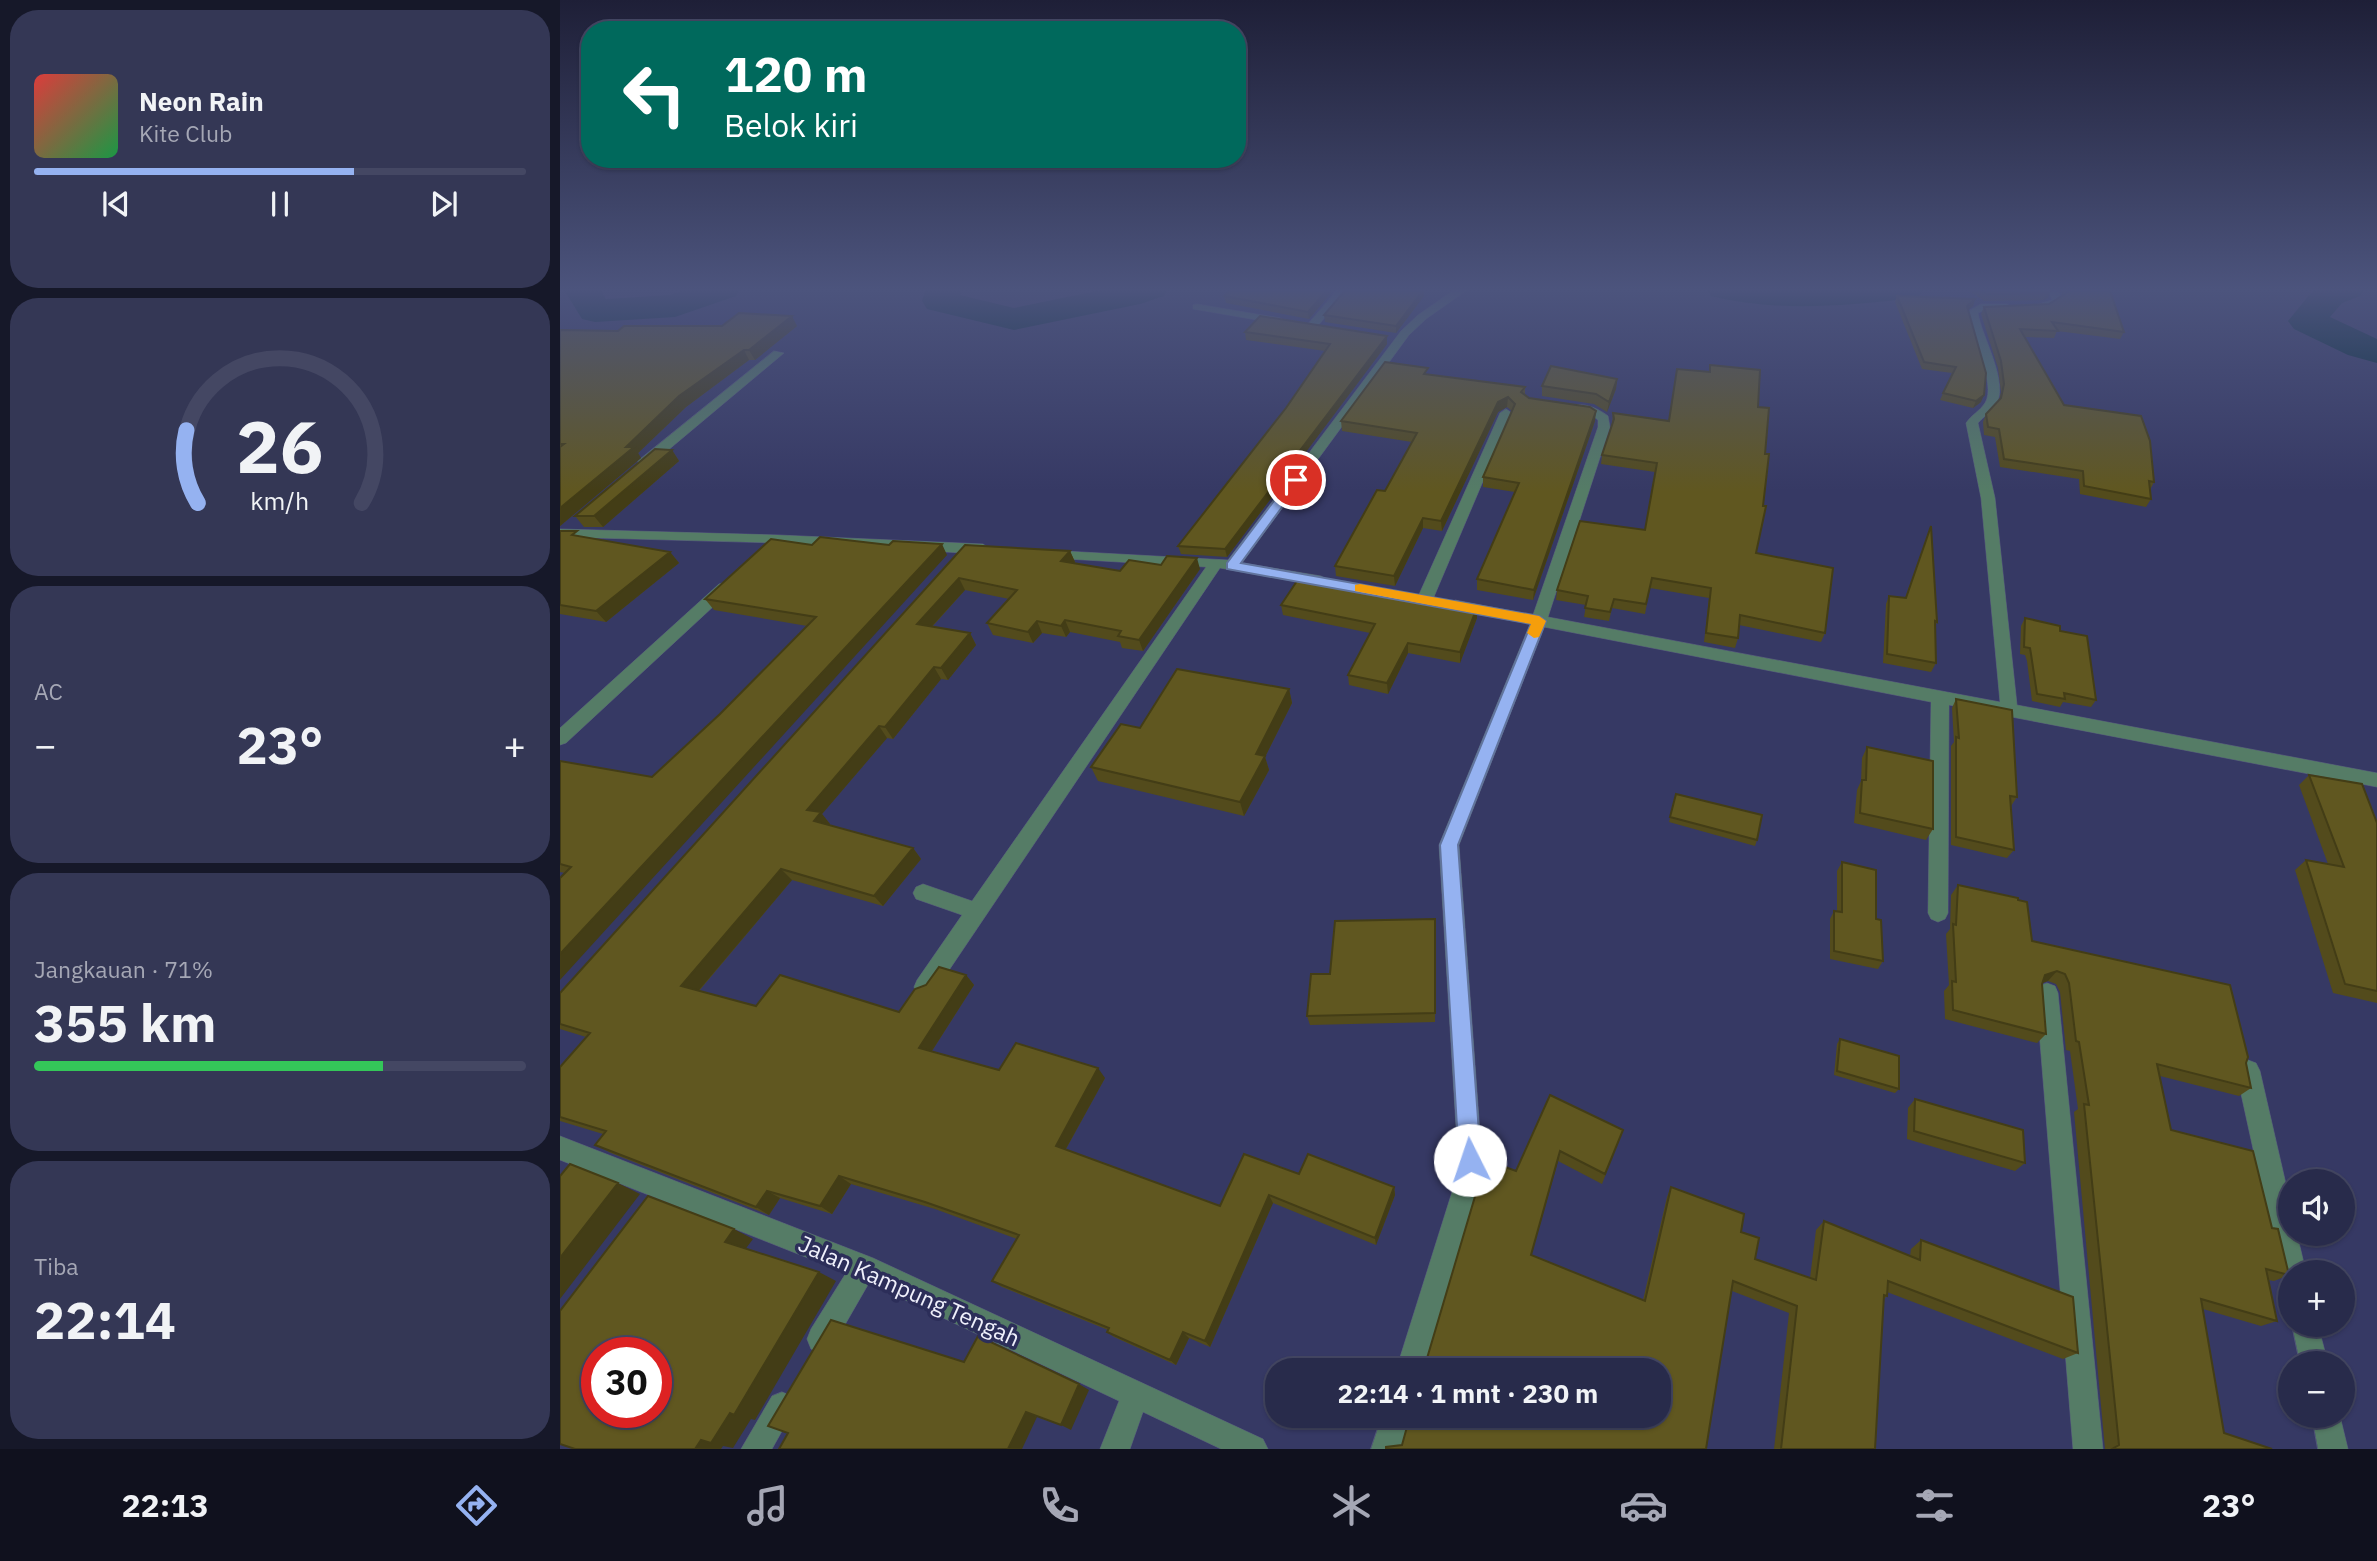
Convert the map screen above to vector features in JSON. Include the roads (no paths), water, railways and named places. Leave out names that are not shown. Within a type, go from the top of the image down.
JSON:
[{"type":"street","points":[[633,473],[775,356]]},
{"type":"street","points":[[925,987],[975,911],[1016,858],[1224,565],[1381,356]]},
{"type":"street","points":[[1984,356],[1992,380],[1990,404],[1976,415],[1972,423],[1988,498],[2009,709]]},
{"type":"street","points":[[1414,1358],[1464,1192],[1470,1160],[1449,845],[1539,621],[1604,427],[1604,419],[1594,411],[1555,405]]},
{"type":"street","points":[[1506,413],[1419,598],[2377,780]]},
{"type":"street","points":[[562,534],[584,516]]},
{"type":"street","points":[[562,534],[778,539],[993,550]]},
{"type":"street","points":[[758,557],[778,539]]},
{"type":"street","points":[[947,568],[965,548]]},
{"type":"street","points":[[1035,552],[1224,565],[1335,584]]},
{"type":"street","points":[[560,738],[738,575]]},
{"type":"street","points":[[1938,913],[1940,697]]},
{"type":"street","points":[[2356,777],[2364,799]]},
{"type":"street","points":[[923,893],[975,911]]},
{"type":"street","points":[[2046,993],[2088,1449]]},
{"type":"street","points":[[2248,1071],[2290,1260]]},
{"type":"street","name":"Jalan Kampung Tengah","points":[[560,1147],[655,1199],[709,1204],[864,1267],[1253,1449]]},
{"type":"street","points":[[756,1449],[864,1267]]},
{"type":"street","points":[[1115,1449],[1135,1396]]},
{"type":"street","points":[[1386,1449],[1392,1428]]},
{"type":"street","points":[[2329,1428],[2333,1449]]}]
